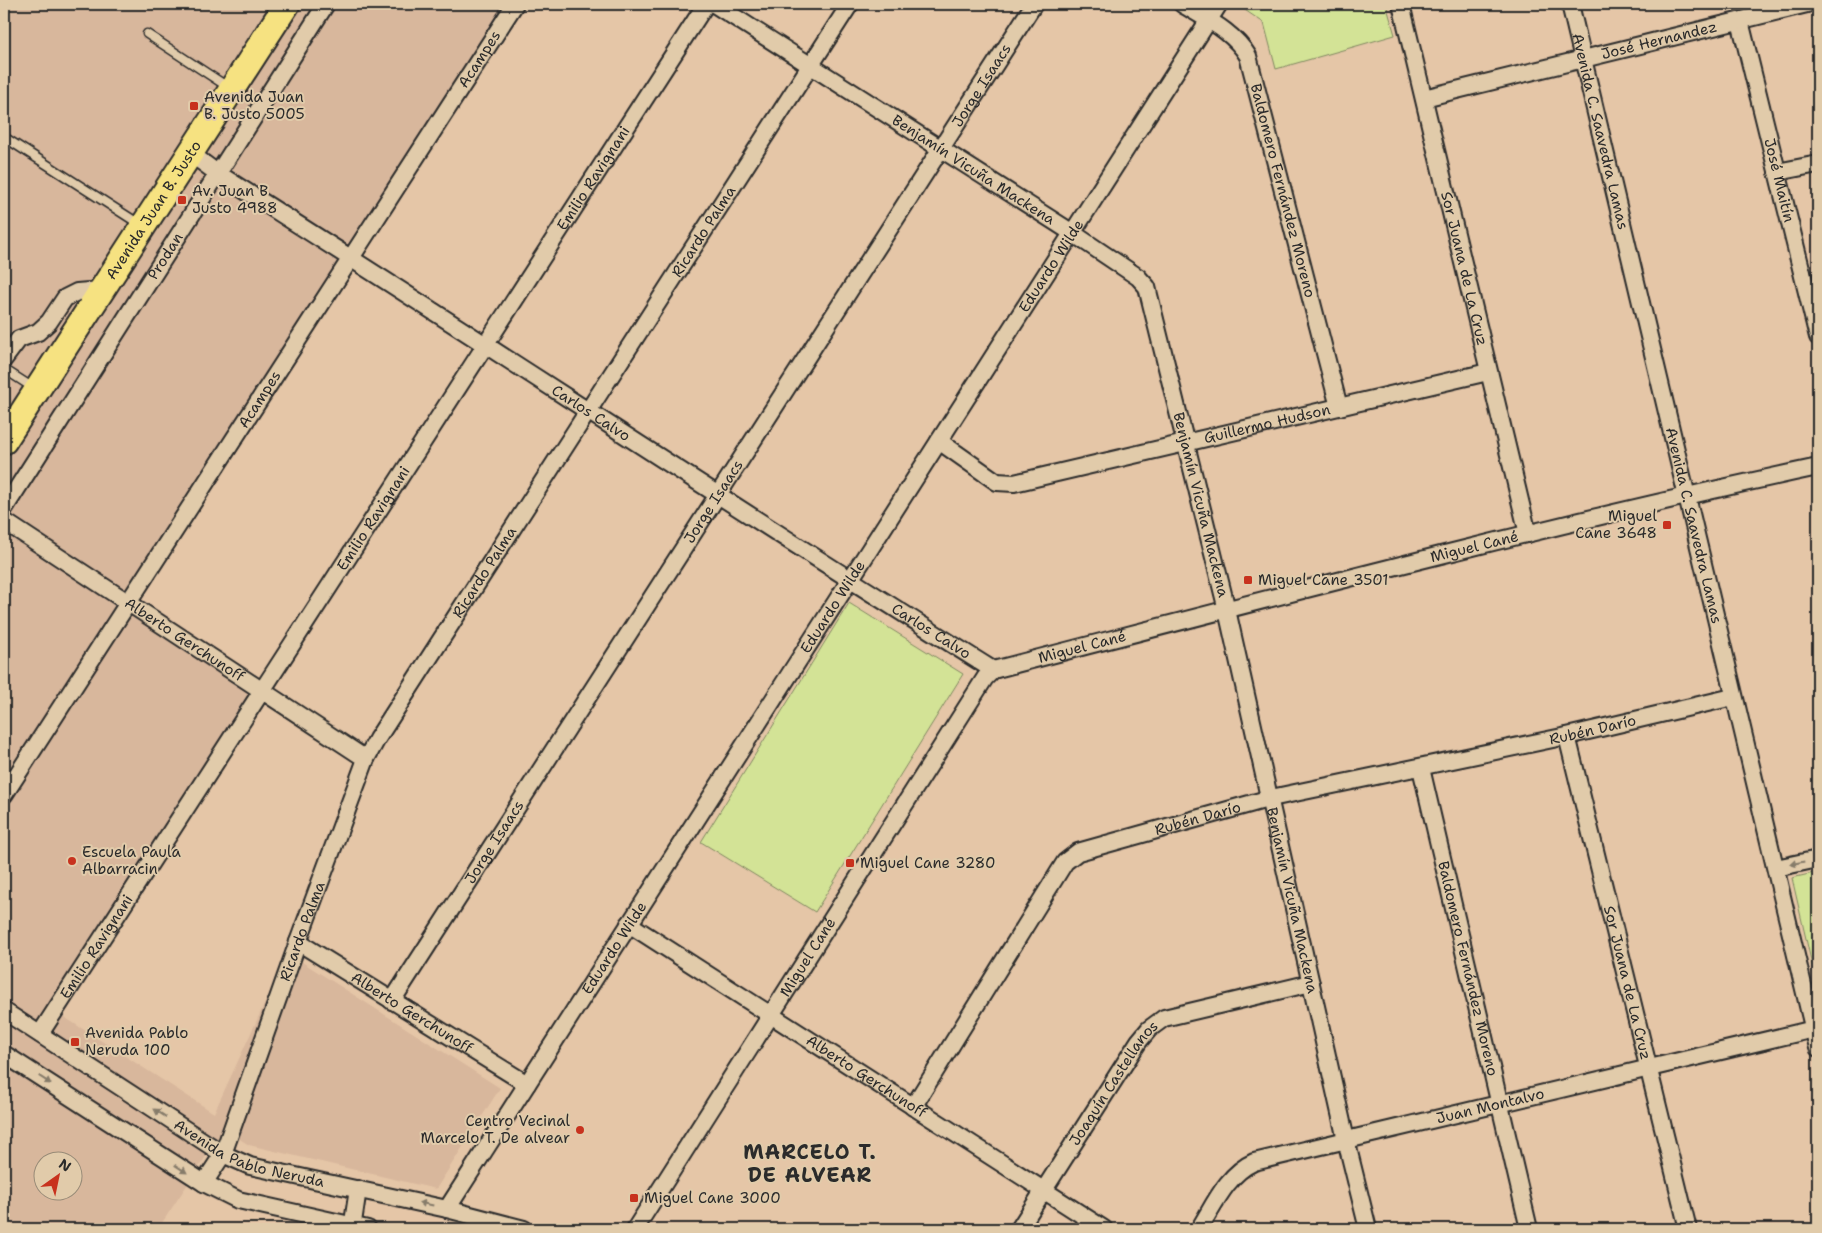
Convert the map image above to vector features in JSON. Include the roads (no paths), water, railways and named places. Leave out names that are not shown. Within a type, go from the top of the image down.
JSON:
[{"type":"main road","name":"Avenida Juan B. Justo","points":[[4,441],[287,4]]},
{"type":"street","name":"Prodan","points":[[4,509],[326,4]]},
{"type":"street","name":"Acampes","points":[[4,795],[515,4]]},
{"type":"street","name":"Emilio Ravignani","points":[[40,1034],[706,4]]},
{"type":"street","name":"Benjamín Vicuña Mackena","points":[[714,4],[1071,232],[1138,277],[1147,287],[1227,610],[1346,1140],[1368,1229]]},
{"type":"street","name":"Ricardo Palma","points":[[204,1183],[223,1154],[298,942],[366,759],[377,739],[850,4]]},
{"type":"street","name":"Jorge Isaacs","points":[[392,1001],[1034,4]]},
{"type":"street","name":"Baldomero Fernández Moreno","points":[[1182,4],[1240,42],[1248,56],[1339,406]]},
{"type":"street","name":"Eduardo Wilde","points":[[447,1209],[1218,4]]},
{"type":"street","name":"Sor Juana de La Cruz","points":[[1401,4],[1528,534]]},
{"type":"street","name":"Avenida C. Saavedra Lamas","points":[[1570,4],[1733,697],[1776,868],[1818,1048]]},
{"type":"street","name":"José Hernandez","points":[[1424,98],[1583,58],[1740,22],[1807,4]]},
{"type":"street","name":"José Maitín","points":[[1740,22],[1818,337]]},
{"type":"street","name":"Carlos Calvo","points":[[190,153],[217,173],[994,670]]},
{"type":"street","points":[[1777,172],[1818,164]]},
{"type":"street","name":"Avenida Juan B. Justo","points":[[4,359],[19,339],[38,332],[50,322],[65,298],[77,292],[101,290]]},
{"type":"street","name":"Guillermo Hudson","points":[[939,441],[997,482],[1014,483],[1488,372]]},
{"type":"street","name":"Miguel Cané","points":[[635,1229],[984,678],[994,670],[1686,495],[1818,467]]},
{"type":"street","name":"Alberto Gerchunoff","points":[[4,521],[366,759]]},
{"type":"street","name":"Rubén Darío","points":[[913,1108],[1065,862],[1072,856],[1270,798],[1421,768],[1733,697]]},
{"type":"street","name":"Sor Juana de La Cruz","points":[[1567,736],[1688,1229]]},
{"type":"street","name":"Baldomero Fernández Moreno","points":[[1421,768],[1528,1229]]},
{"type":"street","points":[[1776,868],[1818,858]]},
{"type":"street","name":"Alberto Gerchunoff","points":[[629,924],[1042,1192],[1104,1229]]},
{"type":"street","name":"Alberto Gerchunoff","points":[[298,942],[526,1084]]},
{"type":"street","name":"Joaquín Castellanos","points":[[1019,1229],[1149,1028],[1164,1018],[1311,983]]},
{"type":"street","name":"Avenida Pablo Neruda","points":[[4,1011],[223,1154],[250,1166],[447,1209],[524,1229]]},
{"type":"street","name":"Juan Montalvo","points":[[1199,1229],[1231,1178],[1242,1168],[1254,1162],[1814,1029]]},
{"type":"street","points":[[4,1054],[204,1183],[238,1200],[357,1228],[358,1189]]},
{"type":"lane","points":[[147,34],[232,89]]},
{"type":"lane","points":[[4,137],[143,226]]},
{"type":"lane","points":[[4,369],[37,390]]},
{"type":"place","name":"Avenida Juan B. Justo 5005","points":[[194,106]]},
{"type":"place","name":"Av. Juan B Justo 4988","points":[[182,200]]},
{"type":"place","name":"Miguel Cane 3648","points":[[1667,525]]},
{"type":"place","name":"Miguel Cane 3501","points":[[1248,580]]},
{"type":"place","name":"Escuela Paula Albarracin","points":[[72,861]]},
{"type":"place","name":"Miguel Cane 3280","points":[[850,863]]},
{"type":"place","name":"Avenida Pablo Neruda 100","points":[[75,1042]]},
{"type":"place","name":"Centro Vecinal Marcelo T. De alvear","points":[[580,1130]]},
{"type":"place","name":"Miguel Cane 3000","points":[[634,1198]]},
{"type":"district","name":"MARCELO T. DE ALVEAR","points":[[810,1164]]}]
